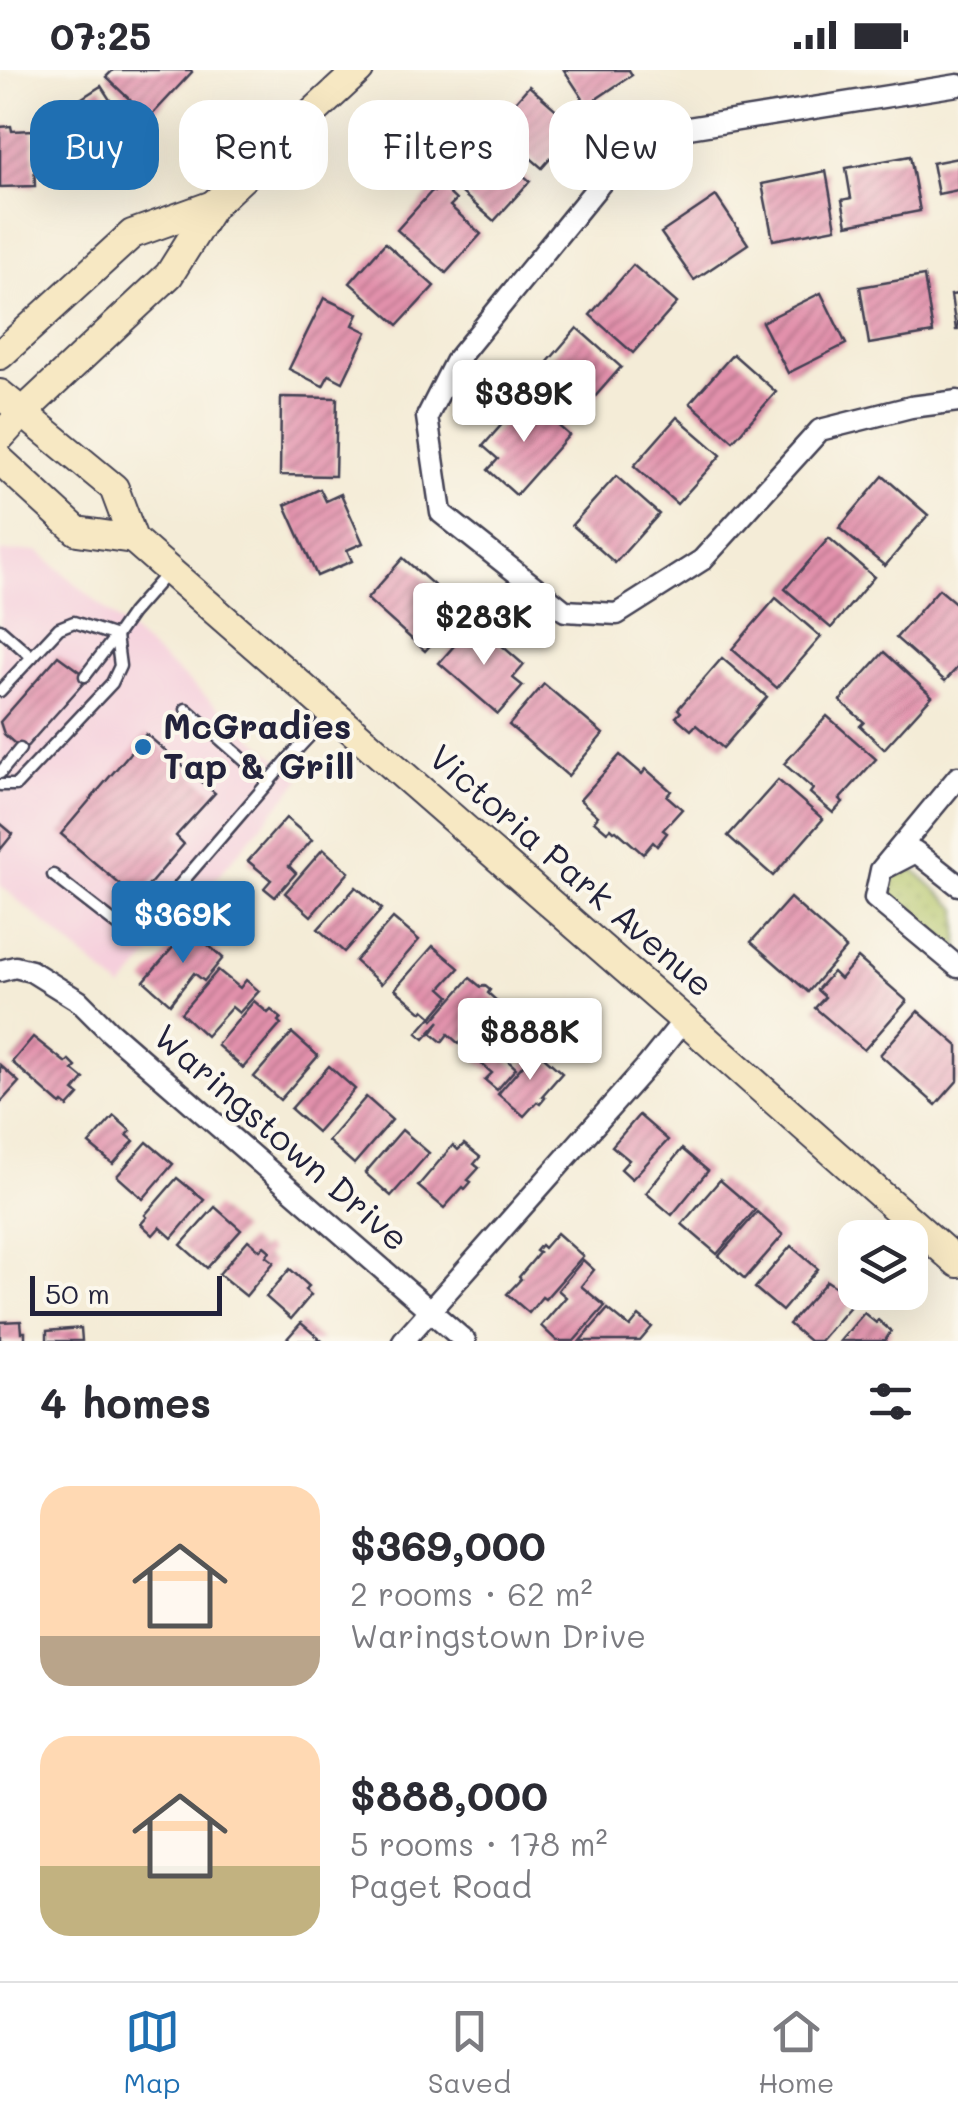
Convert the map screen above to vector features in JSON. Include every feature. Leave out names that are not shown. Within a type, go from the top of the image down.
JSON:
[{"type":"main road","points":[[0,437],[168,275],[214,205],[359,70]]},
{"type":"main road","points":[[0,355],[132,234],[214,205]]},
{"type":"main road","name":"Victoria Park Avenue","points":[[0,394],[114,488],[133,539],[958,1263]]},
{"type":"main road","points":[[0,460],[77,531],[133,539]]},
{"type":"street","points":[[958,85],[682,129],[612,168],[455,362],[428,416],[441,513],[565,612],[617,614],[702,560],[820,430],[911,406],[958,401]]},
{"type":"street","points":[[958,776],[881,870],[875,898],[958,967]]},
{"type":"street","points":[[881,870],[916,852],[958,885]]},
{"type":"street","name":"Waringstown Drive","points":[[0,971],[15,967],[30,971],[79,1001],[464,1341]]},
{"type":"street","points":[[403,1341],[684,1020]]},
{"type":"lane","points":[[86,676],[169,571]]},
{"type":"lane","points":[[0,691],[60,628],[74,622],[116,636]]},
{"type":"lane","points":[[0,630],[32,656]]},
{"type":"lane","points":[[0,786],[16,786],[112,684],[120,666],[116,636]]},
{"type":"lane","points":[[186,710],[269,782]]},
{"type":"lane","points":[[53,875],[134,938],[332,712]]},
{"type":"lane","points":[[0,773],[20,749]]},
{"type":"shaded area","points":[[38,551],[301,779],[122,989],[0,885],[0,552]]},
{"type":"green space","points":[[901,870],[914,870],[958,909],[958,956],[891,895],[892,880]]},
{"type":"building","points":[[113,70],[192,72],[159,107],[159,100],[130,100],[106,77]]},
{"type":"building","points":[[564,70],[629,70],[632,75],[594,100],[584,100]]},
{"type":"building","points":[[101,86],[110,100],[79,100]]},
{"type":"building","points":[[529,86],[549,104],[549,160],[542,168],[529,157],[529,100],[517,100]]},
{"type":"building","points":[[0,127],[30,130],[30,186],[0,187]]},
{"type":"building","points":[[910,156],[920,211],[847,225],[842,200],[851,198],[846,168]]},
{"type":"building","points":[[958,158],[958,190],[938,194],[932,163]]},
{"type":"building","points":[[826,171],[836,228],[773,240],[762,184]]},
{"type":"building","points":[[445,190],[456,200],[450,206],[481,234],[446,273],[397,230],[434,192]]},
{"type":"building","points":[[458,190],[522,190],[494,221]]},
{"type":"building","points":[[716,196],[748,244],[694,280],[661,233]]},
{"type":"building","points":[[385,243],[434,286],[398,325],[350,283]]},
{"type":"building","points":[[633,265],[677,303],[633,353],[590,315]]},
{"type":"building","points":[[924,276],[933,333],[869,344],[860,287]]},
{"type":"building","points":[[821,293],[846,344],[788,373],[762,322]]},
{"type":"building","points":[[958,294],[958,330],[956,330],[951,295]]},
{"type":"building","points":[[324,298],[358,314],[353,325],[367,332],[343,382],[329,375],[323,386],[289,369]]},
{"type":"building","points":[[577,328],[621,367],[578,416],[534,378]]},
{"type":"building","points":[[733,354],[776,392],[733,441],[690,403]]},
{"type":"building","points":[[281,397],[337,398],[335,476],[280,475]]},
{"type":"building","points":[[526,397],[569,435],[516,495],[488,470],[498,459],[483,446]]},
{"type":"building","points":[[677,417],[721,455],[677,504],[634,466]]},
{"type":"building","points":[[616,476],[659,514],[615,563],[572,525]]},
{"type":"building","points":[[883,476],[928,515],[885,566],[839,528]]},
{"type":"building","points":[[320,489],[326,501],[341,494],[363,543],[347,550],[352,561],[317,576],[285,505]]},
{"type":"building","points":[[829,538],[874,577],[831,628],[785,589]]},
{"type":"building","points":[[403,558],[462,610],[425,651],[367,599]]},
{"type":"building","points":[[939,589],[958,605],[958,667],[945,681],[896,638]]},
{"type":"building","points":[[776,598],[821,637],[777,688],[732,649]]},
{"type":"building","points":[[475,622],[524,665],[513,678],[523,686],[498,714],[439,663]]},
{"type":"building","points":[[884,652],[932,696],[884,749],[860,726],[864,722],[840,701]]},
{"type":"building","points":[[58,656],[88,678],[23,751],[4,734],[0,722]]},
{"type":"building","points":[[722,658],[767,697],[723,748],[696,725],[691,730],[676,717],[681,712],[678,709]]},
{"type":"building","points":[[544,684],[603,734],[568,776],[509,725]]},
{"type":"building","points":[[827,716],[876,759],[840,799],[843,802],[833,813],[784,764]]},
{"type":"building","points":[[146,734],[215,793],[176,836],[184,844],[137,899],[61,834]]},
{"type":"building","points":[[620,755],[642,774],[646,769],[671,791],[667,796],[682,809],[663,830],[667,833],[657,846],[653,842],[643,854],[616,830],[611,828],[607,832],[594,821],[598,816],[580,800]]},
{"type":"building","points":[[778,780],[823,819],[773,876],[728,836]]},
{"type":"building","points":[[286,818],[312,840],[289,866],[296,873],[275,897],[264,888],[271,880],[248,861]]},
{"type":"building","points":[[0,823],[13,834],[0,850]]},
{"type":"building","points":[[323,849],[349,872],[311,916],[285,893]]},
{"type":"building","points":[[356,887],[382,909],[344,952],[318,929]]},
{"type":"building","points":[[790,898],[846,948],[808,992],[751,942]]},
{"type":"building","points":[[393,918],[419,940],[381,984],[355,961]]},
{"type":"building","points":[[192,931],[223,958],[204,981],[194,973],[170,1004],[144,981],[181,938]]},
{"type":"building","points":[[433,946],[459,968],[441,988],[450,996],[432,1017],[395,989]]},
{"type":"building","points":[[858,958],[907,1001],[864,1050],[815,1008],[825,997],[817,990],[833,972],[840,979]]},
{"type":"building","points":[[218,970],[240,988],[246,980],[259,991],[239,1013],[232,1007],[206,1036],[181,1013]]},
{"type":"building","points":[[470,978],[490,990],[488,993],[497,1001],[459,1044],[448,1034],[442,1042],[431,1033],[440,1021],[424,1039],[417,1033]]},
{"type":"building","points":[[254,1001],[281,1018],[281,1024],[243,1068],[217,1045]]},
{"type":"building","points":[[506,1009],[533,1032],[508,1061],[516,1068],[497,1090],[485,1080],[492,1073],[469,1053]]},
{"type":"building","points":[[918,1011],[958,1046],[958,1080],[936,1105],[880,1055]]},
{"type":"building","points":[[292,1033],[318,1056],[280,1100],[254,1077]]},
{"type":"building","points":[[33,1037],[66,1063],[69,1060],[76,1067],[73,1070],[84,1079],[74,1091],[79,1095],[68,1107],[12,1062]]},
{"type":"building","points":[[536,1050],[562,1073],[540,1104],[537,1102],[524,1116],[498,1094]]},
{"type":"building","points":[[0,1065],[19,1082],[0,1103]]},
{"type":"building","points":[[329,1066],[355,1089],[317,1132],[291,1109]]},
{"type":"building","points":[[366,1097],[392,1120],[354,1164],[328,1141]]},
{"type":"building","points":[[639,1115],[668,1140],[632,1179],[621,1169],[629,1160],[612,1146]]},
{"type":"building","points":[[114,1116],[131,1131],[127,1135],[134,1141],[113,1164],[89,1144]]},
{"type":"building","points":[[402,1130],[429,1153],[391,1196],[365,1173]]},
{"type":"building","points":[[147,1142],[173,1164],[143,1199],[117,1176]]},
{"type":"building","points":[[464,1144],[480,1157],[474,1164],[479,1168],[465,1189],[444,1208],[418,1186],[453,1145],[458,1150]]},
{"type":"building","points":[[682,1149],[708,1171],[672,1215],[646,1193]]},
{"type":"building","points":[[177,1178],[204,1200],[172,1238],[160,1227],[153,1235],[141,1224]]},
{"type":"building","points":[[720,1180],[755,1210],[717,1254],[682,1224]]},
{"type":"building","points":[[215,1207],[241,1230],[207,1268],[181,1245]]},
{"type":"building","points":[[757,1212],[783,1235],[745,1279],[719,1256]]},
{"type":"building","points":[[557,1233],[583,1256],[529,1313],[507,1294],[539,1253],[536,1251]]},
{"type":"building","points":[[248,1240],[260,1250],[264,1246],[270,1251],[266,1256],[274,1262],[246,1296],[219,1274]]},
{"type":"building","points":[[791,1246],[818,1269],[782,1311],[755,1288]]},
{"type":"building","points":[[583,1260],[594,1270],[581,1286],[605,1306],[574,1341],[557,1341],[541,1326],[566,1297],[558,1290]]},
{"type":"building","points":[[290,1269],[309,1286],[305,1290],[311,1295],[291,1319],[266,1297]]},
{"type":"building","points":[[827,1281],[838,1288],[838,1310],[847,1310],[820,1341],[809,1341],[789,1324]]},
{"type":"building","points":[[608,1309],[630,1327],[639,1316],[652,1327],[640,1341],[580,1341]]},
{"type":"building","points":[[864,1313],[891,1331],[885,1341],[840,1341]]},
{"type":"building","points":[[21,1321],[25,1341],[0,1341],[0,1322]]},
{"type":"building","points":[[301,1323],[322,1341],[285,1341]]},
{"type":"building","points":[[81,1328],[82,1341],[47,1341],[47,1331]]},
{"type":"place","name":"McGradies Tap & Grill","points":[[143,747]]}]
